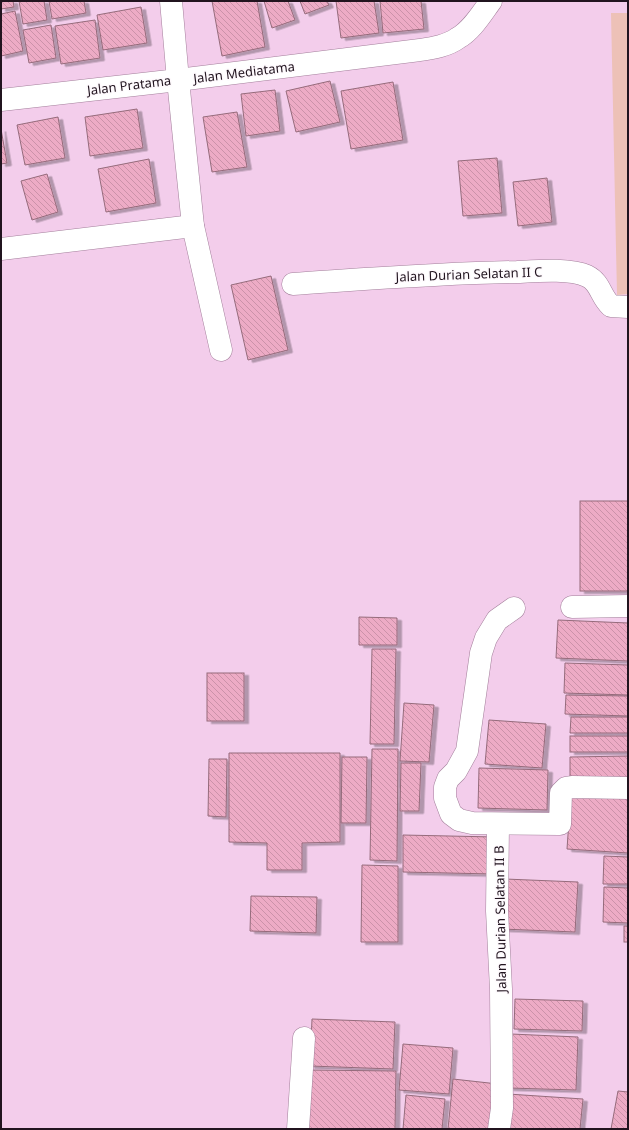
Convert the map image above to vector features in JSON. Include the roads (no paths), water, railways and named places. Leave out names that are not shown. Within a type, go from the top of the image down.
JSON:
[{"type":"street","name":"Jalan Pratama","points":[[1,100],[178,80],[170,1]]},
{"type":"street","name":"Jalan Mediatama","points":[[221,350],[193,226],[178,80],[442,46],[459,38],[468,30],[491,1]]},
{"type":"street","points":[[1,249],[193,226]]},
{"type":"street","name":"Jalan Durian Selatan II C","points":[[293,284],[452,273],[567,272],[581,274],[598,284],[604,298],[611,306],[628,307]]},
{"type":"street","points":[[572,607],[628,606]]},
{"type":"street","points":[[514,608],[497,620],[486,638],[481,653],[467,751],[456,771],[448,779],[445,787],[445,798],[448,808],[454,817],[459,820],[472,823],[560,824],[561,793],[566,788],[628,788]]},
{"type":"street","name":"Jalan Durian Selatan II B","points":[[498,824],[497,911],[502,989],[502,1108],[499,1129]]},
{"type":"street","points":[[298,1129],[304,1038]]}]
